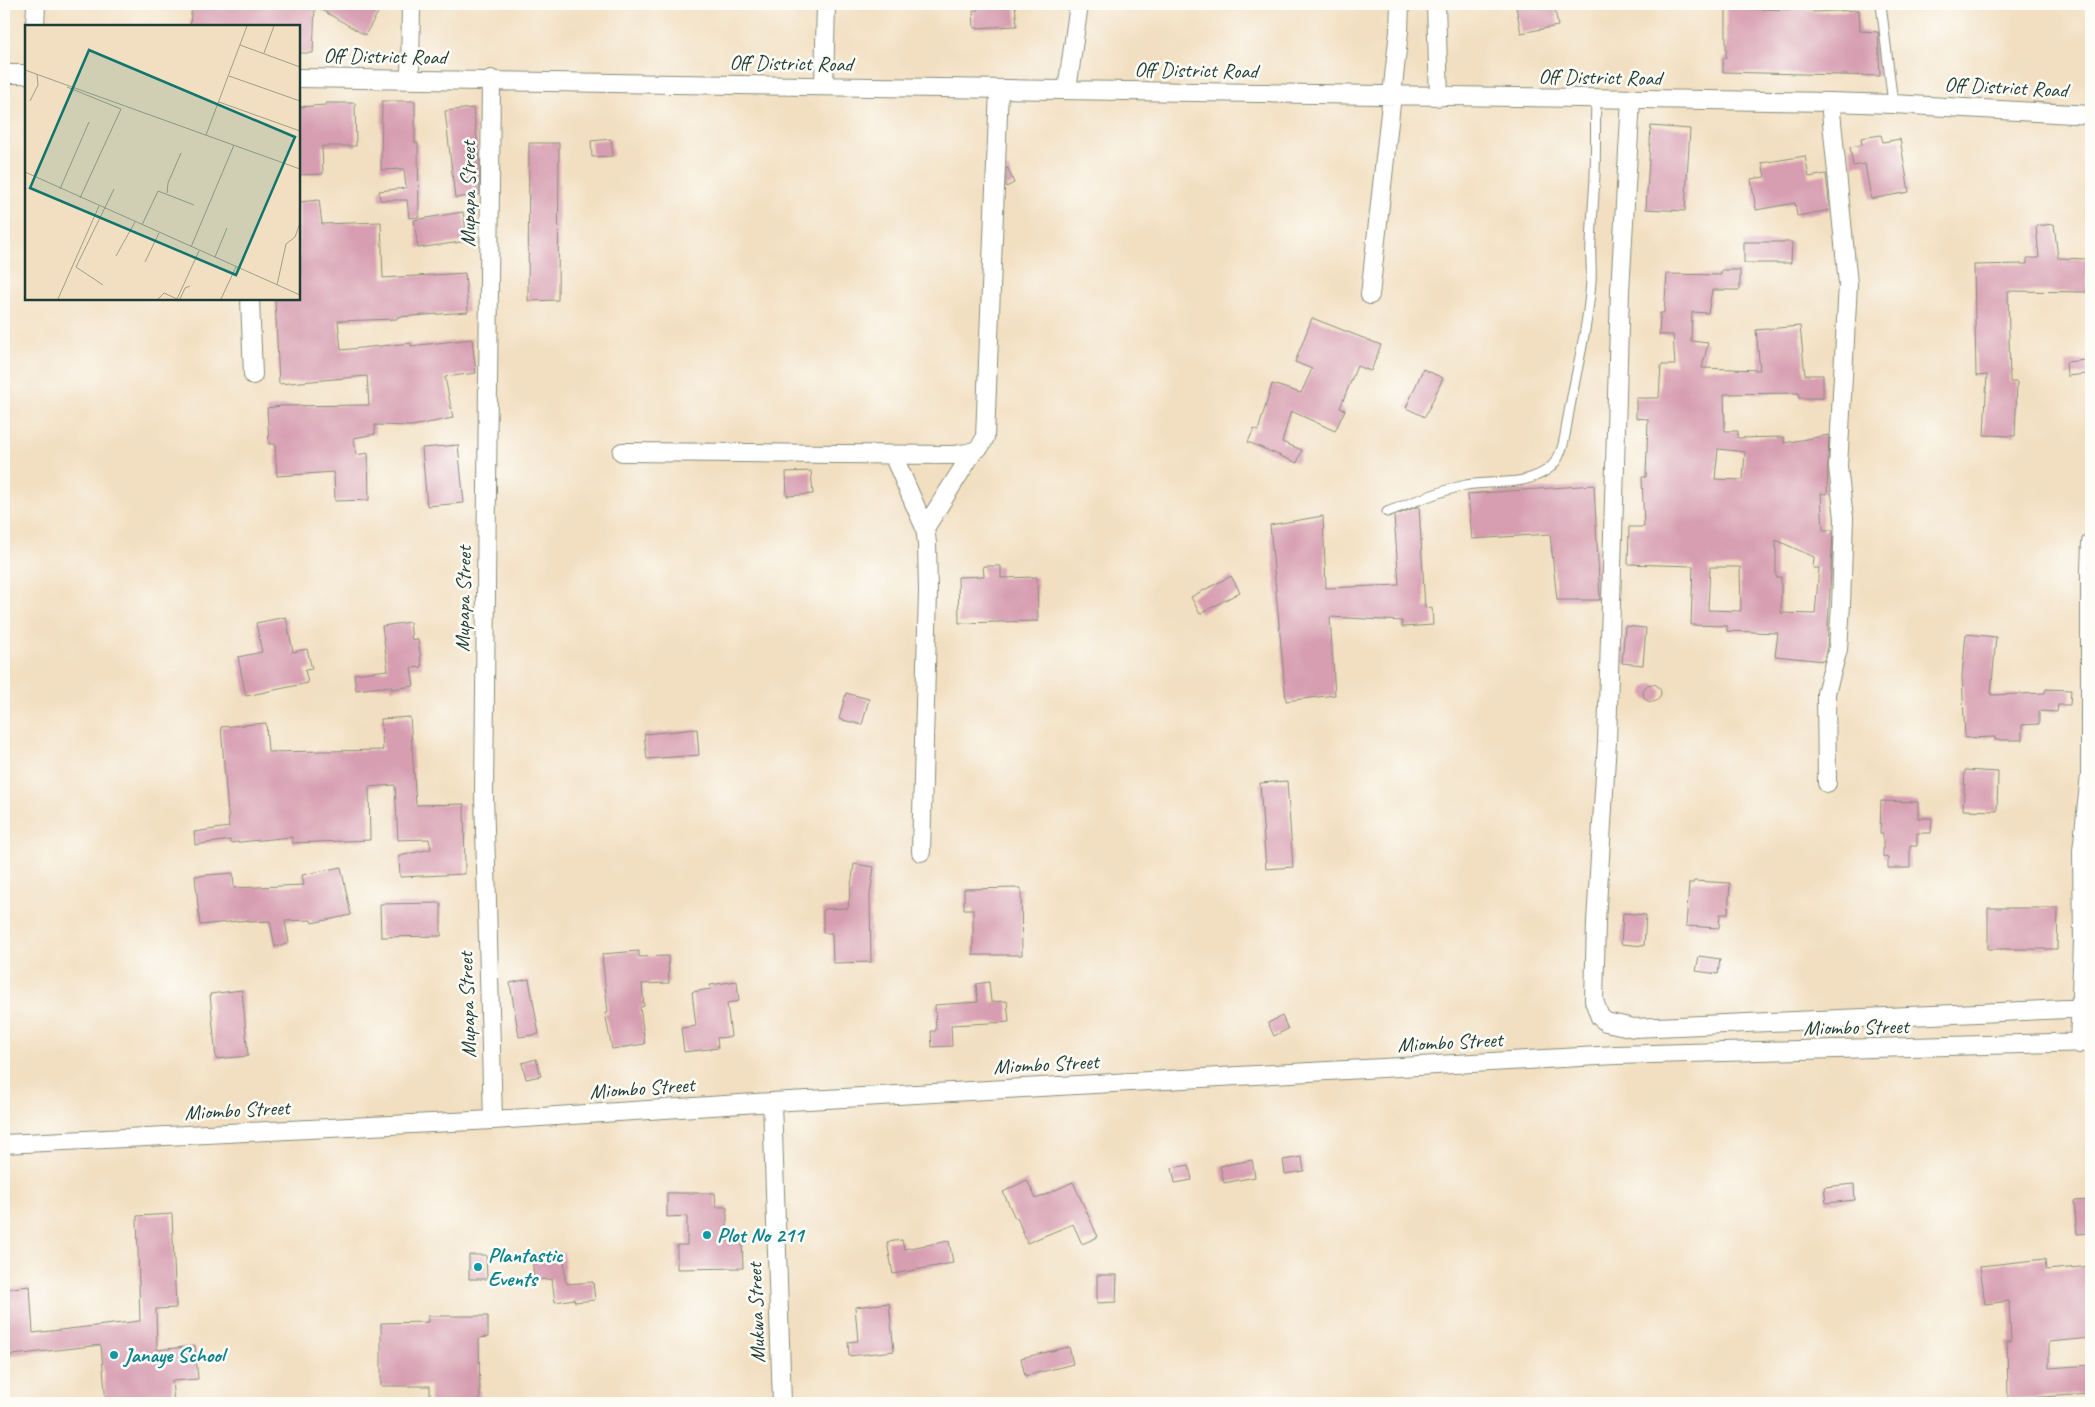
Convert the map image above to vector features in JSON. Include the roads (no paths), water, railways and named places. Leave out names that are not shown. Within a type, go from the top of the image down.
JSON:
[{"type":"street","points":[[35,25],[36,4]]},
{"type":"street","points":[[410,4],[410,79]]},
{"type":"street","points":[[824,86],[826,4]]},
{"type":"street","points":[[1067,90],[1080,4]]},
{"type":"street","points":[[1370,295],[1400,4]]},
{"type":"street","points":[[1436,4],[1439,98]]},
{"type":"street","points":[[4,74],[25,74]]},
{"type":"street","name":"Off District Road","points":[[300,78],[491,79],[1439,98],[1830,102],[2091,114]]},
{"type":"street","name":"Mupapa Street","points":[[491,79],[484,794],[493,1120]]},
{"type":"street","points":[[622,452],[954,455],[973,452],[982,447],[985,436],[999,89]]},
{"type":"street","points":[[1631,99],[1620,291],[1607,742],[1596,922],[1594,1000],[1600,1017],[1606,1022],[1634,1028],[2086,1008]]},
{"type":"street","points":[[1827,783],[1826,693],[1838,649],[1842,605],[1844,518],[1838,467],[1848,284],[1830,102]]},
{"type":"street","points":[[250,300],[253,375]]},
{"type":"street","points":[[925,528],[973,452]]},
{"type":"street","points":[[893,455],[925,528],[928,592],[921,852]]},
{"type":"street","points":[[2085,1043],[2086,1008],[2082,851],[2090,775],[2091,542]]},
{"type":"street","name":"Miombo Street","points":[[4,1144],[493,1120],[772,1102],[1616,1055],[2085,1043]]},
{"type":"street","name":"Mukwa Street","points":[[772,1102],[782,1403]]},
{"type":"lane","points":[[1881,4],[1893,104]]},
{"type":"lane","points":[[1387,512],[1438,493],[1468,485],[1510,483],[1534,478],[1550,469],[1560,454],[1565,440],[1569,411],[1585,340],[1591,287],[1596,99]]},
{"type":"place","name":"Plot No 211","points":[[707,1235]]},
{"type":"place","name":"Plantastic Events","points":[[478,1267]]},
{"type":"place","name":"Janaye School","points":[[114,1355]]}]
